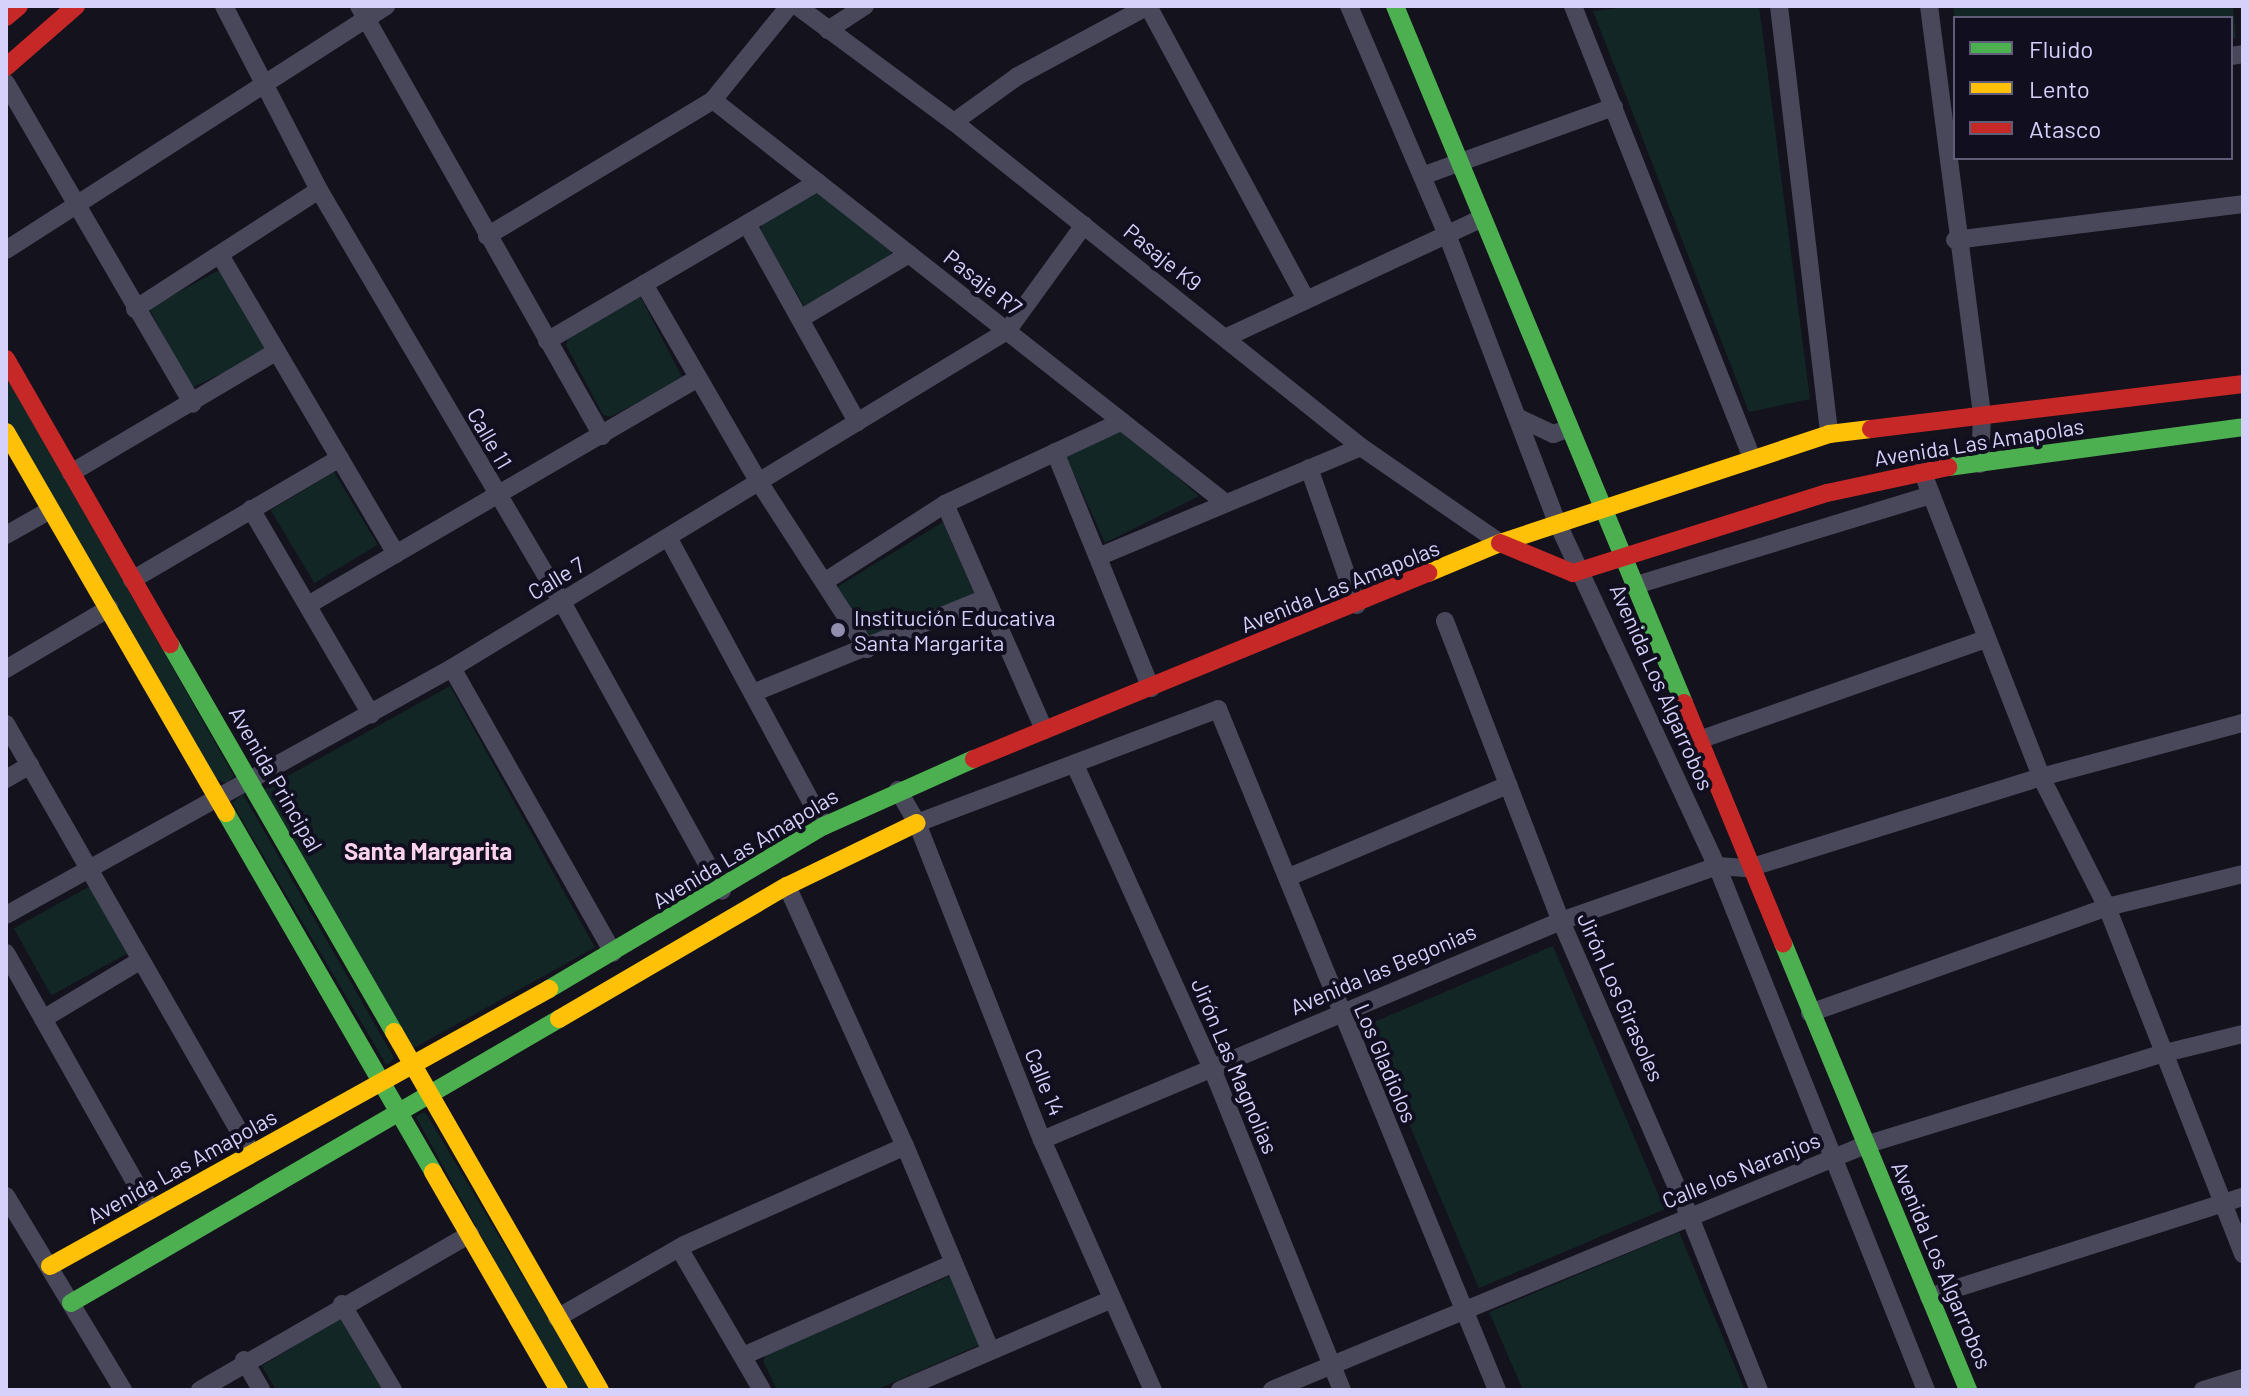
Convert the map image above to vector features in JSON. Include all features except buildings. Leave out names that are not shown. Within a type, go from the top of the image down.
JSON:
[{"type":"street","points":[[6,17],[19,6]]},
{"type":"street","points":[[6,67],[76,6]]},
{"type":"street","name":"Calle 11","points":[[224,6],[268,84],[319,190],[496,497],[562,602],[722,891]]},
{"type":"street","points":[[6,250],[268,84],[363,12],[386,6]]},
{"type":"street","points":[[487,236],[713,100],[789,6]]},
{"type":"street","name":"Pasaje K9","points":[[797,6],[954,122],[1361,447],[1500,543]]},
{"type":"street","points":[[828,30],[865,6]]},
{"type":"street","points":[[954,122],[1018,76],[1148,6],[1305,298]]},
{"type":"street","name":"Avenida Los Algarrobos","points":[[1349,6],[1448,237],[1557,522],[1583,570],[1717,866],[1926,1390]]},
{"type":"street","name":"Avenida Los Algarrobos","points":[[1395,6],[1749,868],[1968,1390]]},
{"type":"street","points":[[1573,6],[1751,456]]},
{"type":"street","points":[[1779,6],[1829,434]]},
{"type":"street","points":[[1929,6],[1947,93],[1955,240],[1982,415],[1980,464]]},
{"type":"street","points":[[363,12],[602,436]]},
{"type":"street","points":[[6,83],[193,404]]},
{"type":"street","name":"Pasaje R7","points":[[713,100],[1223,501]]},
{"type":"street","points":[[1422,176],[1614,107]]},
{"type":"street","points":[[547,341],[818,182]]},
{"type":"street","points":[[135,309],[319,190]]},
{"type":"street","points":[[1955,240],[2243,204]]},
{"type":"street","points":[[1225,338],[1305,298],[1448,237],[1482,218]]},
{"type":"street","points":[[747,224],[857,422]]},
{"type":"street","name":"Calle 7","points":[[6,915],[247,778],[452,668],[1007,331],[1084,225]]},
{"type":"street","points":[[800,319],[909,254]]},
{"type":"street","points":[[220,255],[396,554]]},
{"type":"street","points":[[644,284],[759,482],[867,649]]},
{"type":"street","points":[[71,473],[193,404],[277,351]]},
{"type":"street","name":"Avenida Principal","points":[[6,359],[600,1390]]},
{"type":"street","points":[[308,605],[698,378]]},
{"type":"street","name":"Avenida Las Amapolas","points":[[50,1266],[613,953],[722,891],[824,826],[898,790],[1357,605],[1500,543],[1600,506],[1751,456],[1829,434],[2243,384]]},
{"type":"street","points":[[1519,418],[1553,434],[1568,429]]},
{"type":"street","points":[[824,582],[945,504],[1122,421]]},
{"type":"street","name":"Avenida Las Amapolas","points":[[1500,543],[1573,573],[1827,493],[1922,471],[2243,427]]},
{"type":"street","points":[[6,432],[559,1390]]},
{"type":"street","points":[[1098,557],[1223,501],[1361,447]]},
{"type":"street","points":[[1055,452],[1151,688]]},
{"type":"street","points":[[132,580],[340,458]]},
{"type":"street","points":[[1309,468],[1357,605]]},
{"type":"street","points":[[1922,471],[2041,777],[2107,907],[2161,1054],[2243,1254]]},
{"type":"street","points":[[1633,586],[1931,495]]},
{"type":"street","points":[[945,504],[1044,730]]},
{"type":"street","points":[[251,509],[371,714]]},
{"type":"street","points":[[6,535],[50,510]]},
{"type":"street","points":[[669,539],[824,826]]},
{"type":"street","points":[[753,693],[986,598]]},
{"type":"street","points":[[6,669],[109,608]]},
{"type":"street","name":"Jirón Los Girasoles","points":[[1445,621],[1561,921],[1690,1217],[1759,1390]]},
{"type":"street","points":[[1699,740],[1986,639]]},
{"type":"street","points":[[452,668],[613,953]]},
{"type":"street","name":"Los Gladiolos","points":[[1075,765],[1218,709],[1289,877],[1339,1013],[1497,1390]]},
{"type":"street","points":[[1749,868],[2041,777],[2243,723]]},
{"type":"street","points":[[6,724],[252,1154]]},
{"type":"street","points":[[6,779],[30,765]]},
{"type":"street","points":[[71,1303],[787,886],[917,823],[1075,765]]},
{"type":"street","name":"Jirón Las Magnolias","points":[[1075,765],[1211,1066],[1342,1390]]},
{"type":"street","points":[[1289,877],[1508,785]]},
{"type":"street","name":"Calle 14","points":[[898,790],[917,823],[1042,1140],[1153,1390]]},
{"type":"street","name":"Avenida las Begonias","points":[[1042,1140],[1211,1066],[1561,921],[1717,866],[1749,868]]},
{"type":"street","points":[[1810,1013],[2107,907],[2243,874]]},
{"type":"street","points":[[787,886],[905,1146],[990,1349]]},
{"type":"street","points":[[6,953],[151,1210]]},
{"type":"street","points":[[43,1019],[141,960]]},
{"type":"street","name":"Calle los Naranjos","points":[[1272,1390],[1865,1145],[2161,1054],[2243,1034]]},
{"type":"street","points":[[557,1318],[679,1248],[905,1146]]},
{"type":"street","points":[[6,1196],[123,1390]]},
{"type":"street","points":[[1929,1297],[2243,1197]]},
{"type":"street","points":[[200,1390],[244,1360],[470,1234]]},
{"type":"street","points":[[679,1248],[762,1390]]},
{"type":"street","points":[[743,1356],[952,1264]]},
{"type":"street","points":[[900,1390],[1112,1299]]},
{"type":"street","points":[[342,1304],[393,1390]]},
{"type":"street","points":[[244,1360],[261,1390]]},
{"type":"street","points":[[2203,1390],[2243,1378]]},
{"type":"green space","points":[[1637,6],[1759,6],[1810,399],[1749,412],[1593,11]]},
{"type":"green space","points":[[1953,6],[2233,6],[2236,38],[2233,38],[2233,16],[1954,16]]},
{"type":"green space","points":[[817,191],[891,249],[891,255],[804,306],[760,230],[763,223]]},
{"type":"green space","points":[[223,268],[267,346],[266,353],[191,388],[149,308]]},
{"type":"green space","points":[[639,294],[683,379],[610,417],[603,415],[566,345],[569,335]]},
{"type":"green space","points":[[6,374],[234,776],[227,784],[215,778],[6,417]]},
{"type":"green space","points":[[1124,430],[1199,496],[1105,543],[1066,456]]},
{"type":"green space","points":[[334,472],[378,545],[314,583],[271,510]]},
{"type":"green space","points":[[943,522],[975,596],[870,639],[837,587]]},
{"type":"green space","points":[[450,686],[595,948],[402,1055],[257,793]]},
{"type":"green space","points":[[243,794],[394,1058],[390,1063],[386,1064],[232,803]]},
{"type":"green space","points":[[90,886],[127,953],[51,996],[14,928]]},
{"type":"green space","points":[[1553,946],[1665,1209],[1479,1288],[1367,1025]]},
{"type":"green space","points":[[426,1113],[590,1390],[566,1390],[416,1117]]},
{"type":"green space","points":[[1679,1232],[1745,1390],[1523,1390],[1489,1312]]},
{"type":"green space","points":[[952,1275],[979,1345],[876,1390],[777,1390],[763,1361],[766,1355]]},
{"type":"green space","points":[[342,1317],[386,1390],[276,1390],[262,1366]]},
{"type":"traffic: fast","points":[[1395,6],[1684,703]]},
{"type":"traffic: fast","points":[[1948,467],[2243,427]]},
{"type":"traffic: fast","points":[[170,644],[394,1032]]},
{"type":"traffic: fast","points":[[549,989],[824,826],[974,759]]},
{"type":"traffic: fast","points":[[226,813],[433,1172]]},
{"type":"traffic: fast","points":[[1783,943],[1968,1390]]},
{"type":"traffic: fast","points":[[71,1303],[559,1019]]},
{"type":"traffic: slow","points":[[1428,573],[1500,543],[1829,434],[1871,429]]},
{"type":"traffic: slow","points":[[6,432],[226,813]]},
{"type":"traffic: slow","points":[[559,1019],[787,886],[917,823]]},
{"type":"traffic: slow","points":[[50,1266],[549,989]]},
{"type":"traffic: slow","points":[[394,1032],[600,1390]]},
{"type":"traffic: slow","points":[[433,1172],[559,1390]]},
{"type":"traffic: jam","points":[[6,17],[19,6]]},
{"type":"traffic: jam","points":[[6,67],[76,6]]},
{"type":"traffic: jam","points":[[6,359],[170,644]]},
{"type":"traffic: jam","points":[[1871,429],[2243,384]]},
{"type":"traffic: jam","points":[[1500,543],[1573,573],[1827,493],[1948,467]]},
{"type":"traffic: jam","points":[[974,759],[1428,573]]},
{"type":"traffic: jam","points":[[1684,703],[1783,943]]},
{"type":"place","name":"Institución Educativa Santa Margarita","points":[[838,630]]},
{"type":"district","name":"Santa Margarita","points":[[428,851]]}]
